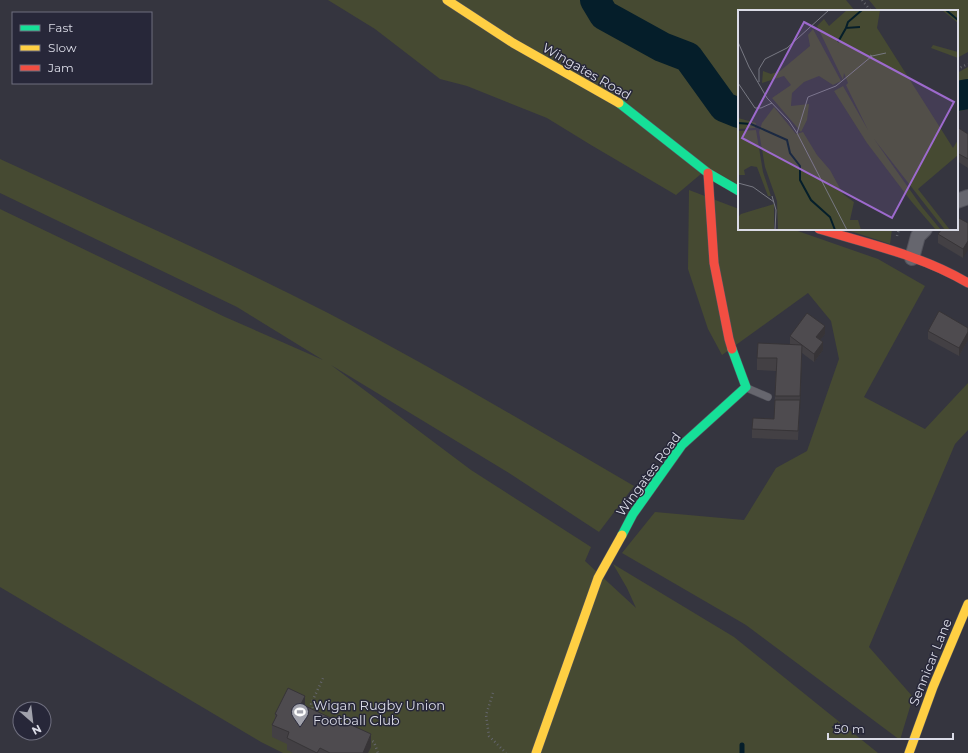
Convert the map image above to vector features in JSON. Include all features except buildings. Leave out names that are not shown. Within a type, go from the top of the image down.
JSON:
[{"type":"street","name":"Wingates Road","points":[[447,0],[513,43],[617,102],[708,173],[738,191]]},
{"type":"street","points":[[708,173],[714,263],[729,339],[746,387]]},
{"type":"street","points":[[958,201],[968,196]]},
{"type":"street","points":[[822,230],[912,258],[948,271],[968,283]]},
{"type":"street","points":[[912,258],[918,236],[924,230]]},
{"type":"street","name":"Wingates Road","points":[[536,753],[598,578],[633,514],[682,445],[746,387]]},
{"type":"street","name":"Sennicar Lane","points":[[909,753],[933,687],[968,604]]},
{"type":"lane","points":[[746,387],[768,397]]},
{"type":"path","points":[[862,0],[870,10]]},
{"type":"path","points":[[958,69],[968,64]]},
{"type":"path","points":[[315,715],[311,704],[324,676]]},
{"type":"path","points":[[493,693],[486,715],[489,736],[506,753]]},
{"type":"path","points":[[368,739],[374,742],[378,753]]},
{"type":"green space","points":[[328,0],[846,0],[854,10],[738,10],[738,185],[708,168],[676,195],[547,118],[467,86],[440,79],[375,29]]},
{"type":"green space","points":[[869,0],[968,0],[968,52],[958,57],[958,10],[877,10]]},
{"type":"green space","points":[[968,67],[968,109],[958,112],[958,72]]},
{"type":"green space","name":"Wigan Rugby Union Football Club","points":[[0,159],[206,254],[328,313],[444,376],[634,486],[599,532],[509,473],[331,365],[471,470],[591,547],[585,561],[636,608],[627,588],[613,564],[734,637],[878,753],[283,753],[261,742],[0,587],[0,209],[225,317],[323,360],[237,307],[0,193]]},
{"type":"green space","points":[[689,190],[738,209],[738,230],[795,230],[878,259],[925,286],[864,397],[925,429],[968,383],[968,430],[955,444],[869,647],[913,697],[900,740],[746,625],[622,553],[655,512],[744,520],[776,468],[807,451],[839,359],[831,321],[808,293],[722,355],[708,329],[688,269]]},
{"type":"green space","points":[[847,230],[892,230],[890,244]]},
{"type":"waterway","points":[[595,0],[604,15],[662,47],[688,57],[724,107],[738,113]]},
{"type":"waterway","points":[[958,96],[968,94]]},
{"type":"waterway","points":[[742,745],[742,753]]},
{"type":"traffic: fast","points":[[619,103],[708,173],[738,190]]},
{"type":"traffic: fast","points":[[622,535],[633,514],[682,445],[746,387],[732,349]]},
{"type":"traffic: slow","points":[[447,0],[513,43],[619,103]]},
{"type":"traffic: slow","points":[[536,753],[598,578],[622,535]]},
{"type":"traffic: slow","points":[[909,753],[933,687],[968,604]]},
{"type":"traffic: jam","points":[[708,173],[714,263],[732,349]]},
{"type":"traffic: jam","points":[[822,230],[914,258],[933,265],[968,283]]},
{"type":"place","name":"Wigan Rugby Union Football Club","points":[[300,727]]}]
